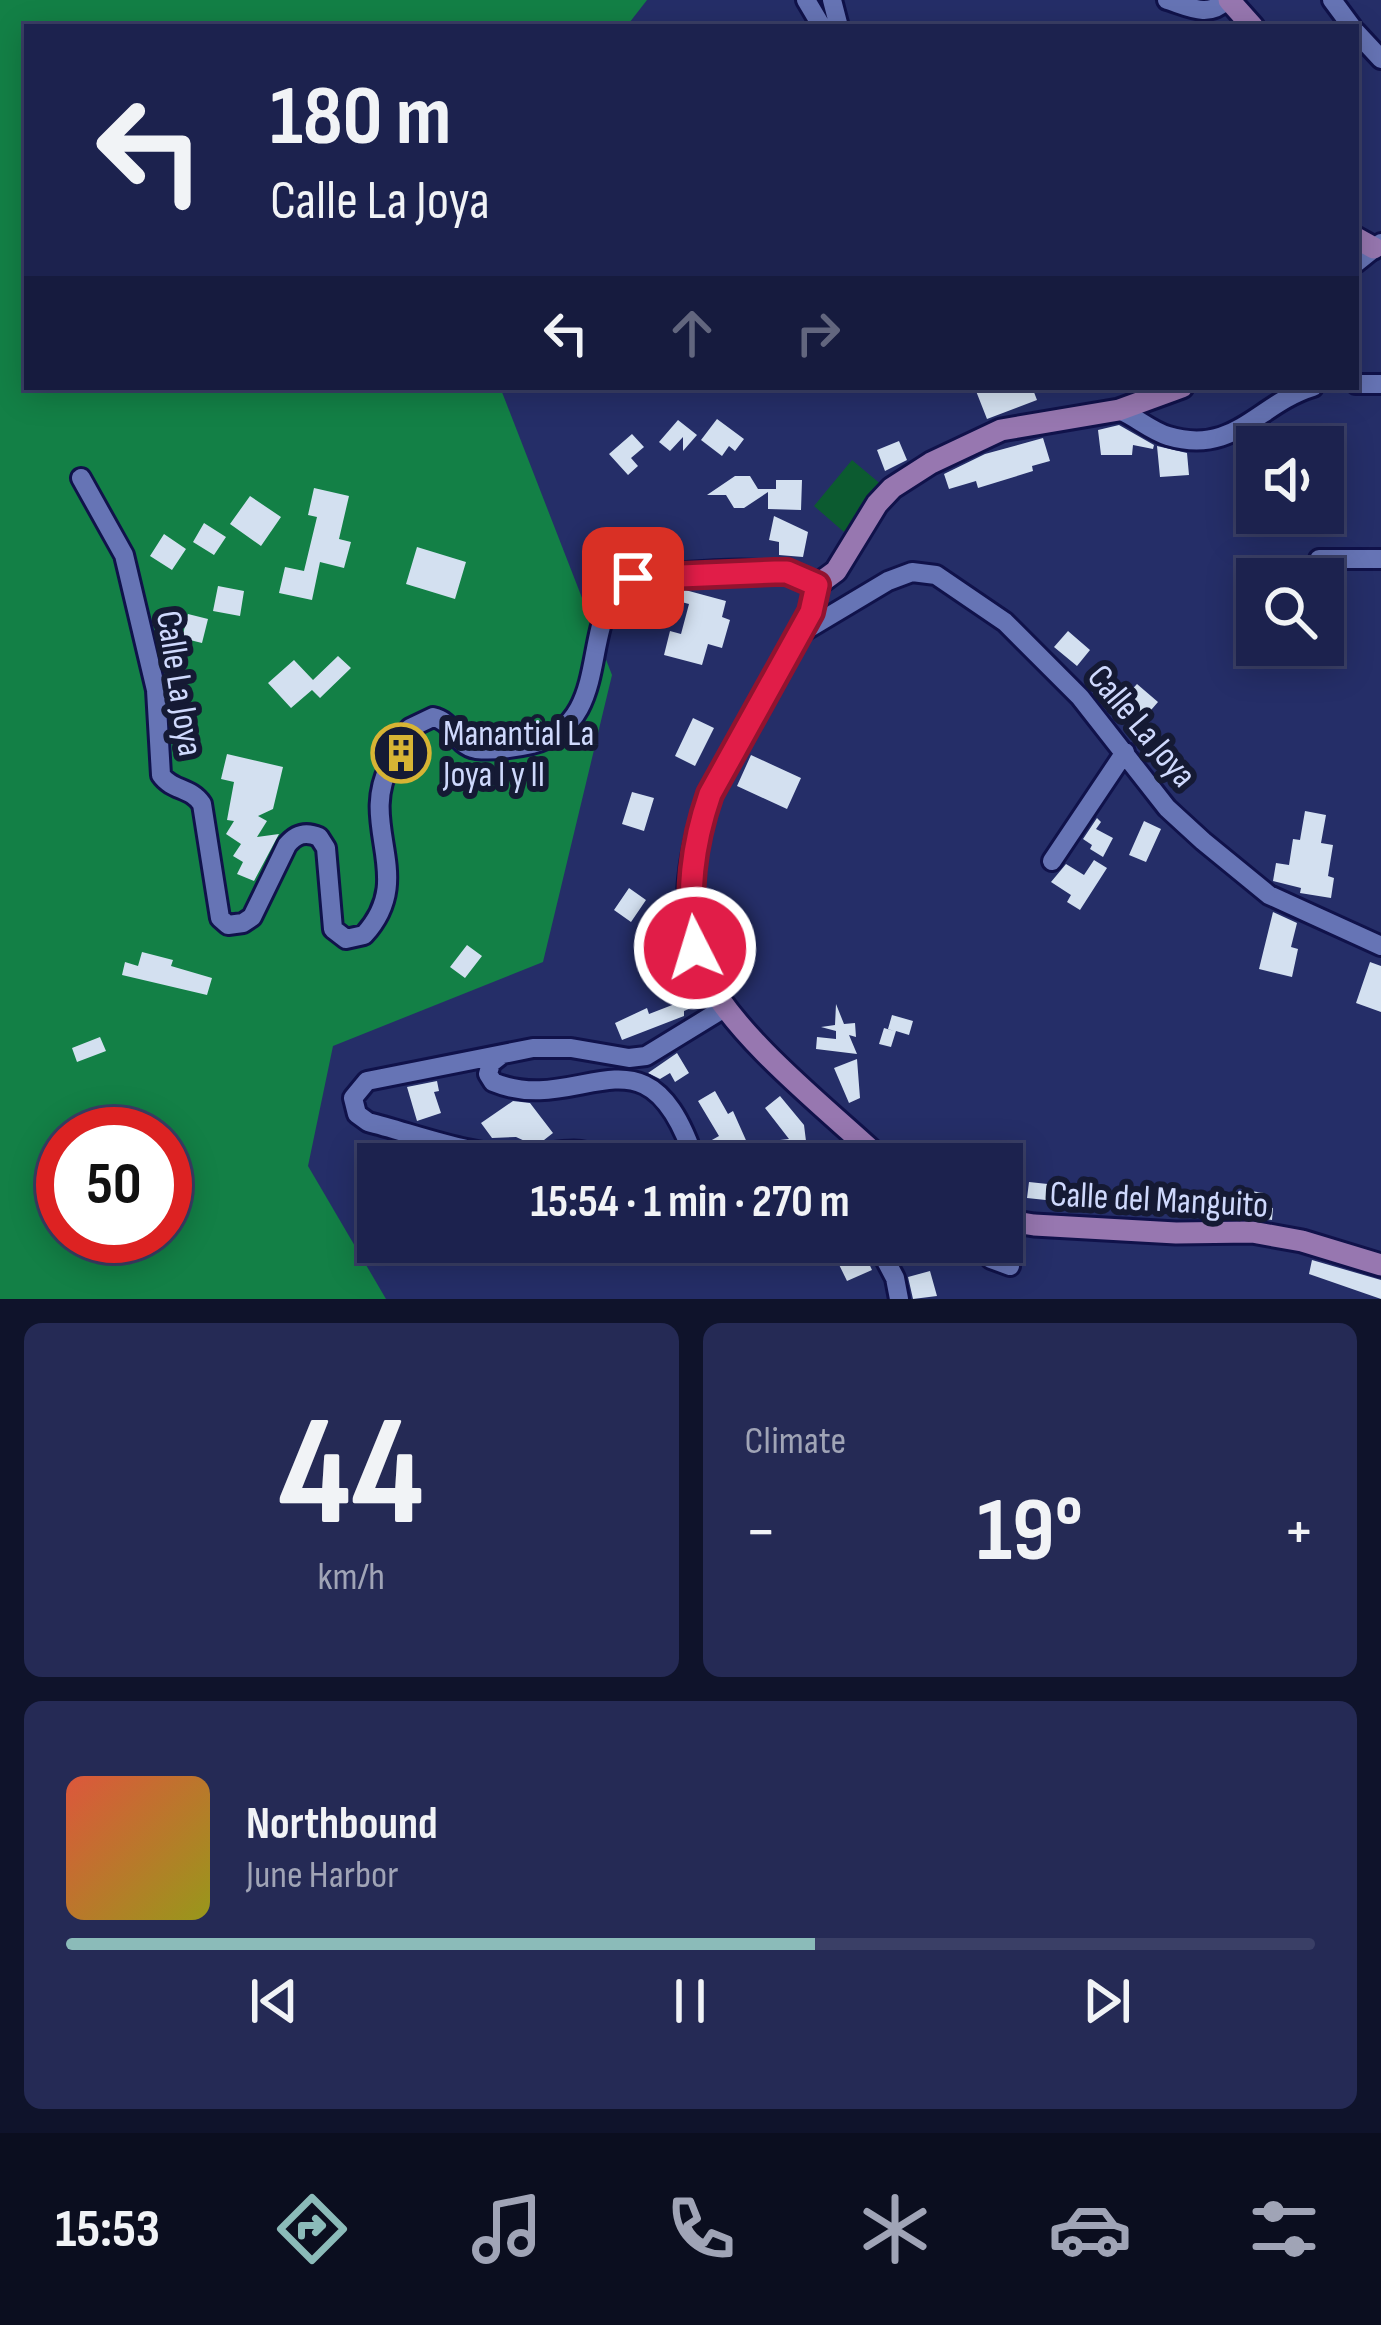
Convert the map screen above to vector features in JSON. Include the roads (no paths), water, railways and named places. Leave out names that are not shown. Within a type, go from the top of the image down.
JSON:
[{"type":"main road","points":[[1227,0],[1250,24]]},
{"type":"main road","points":[[864,1143],[765,1050],[705,975],[692,928],[691,871],[710,794],[811,612],[817,585],[836,571],[892,488],[1001,430],[1119,410],[1174,390]]},
{"type":"main road","name":"Calle del Manguito","points":[[1023,1224],[1176,1233],[1252,1232],[1302,1241],[1381,1265]]},
{"type":"street","points":[[1167,0],[1203,11],[1227,0]]},
{"type":"street","points":[[1359,35],[1381,59]]},
{"type":"street","points":[[1119,410],[1163,435],[1208,441],[1237,432],[1275,404],[1306,390]]},
{"type":"street","name":"Calle La Joya","points":[[81,478],[124,555],[155,690],[161,775],[172,786],[192,792],[202,804],[219,914],[228,925],[252,917],[287,845],[295,836],[312,834],[322,840],[327,852],[333,929],[346,939],[364,935],[382,911],[389,890],[388,857],[378,822],[380,791],[392,764],[388,752],[427,717],[444,720],[461,742],[475,748],[515,748],[553,735],[584,700],[605,610],[625,583],[643,575],[775,572],[817,585]]},
{"type":"street","points":[[1344,559],[1381,559]]},
{"type":"street","name":"Calle La Joya","points":[[797,636],[888,581],[912,572],[936,575],[1005,622],[1080,698],[1167,808],[1269,895],[1381,946]]},
{"type":"street","points":[[1052,861],[1125,752]]},
{"type":"street","points":[[447,1143],[368,1122],[354,1109],[355,1092],[367,1081],[554,1046],[621,1057],[646,1056],[726,1007]]},
{"type":"street","points":[[505,1055],[491,1063],[488,1074],[493,1082],[508,1087],[545,1089],[607,1078],[652,1089],[688,1143]]},
{"type":"street","points":[[887,1263],[899,1299]]},
{"type":"street","points":[[1003,1263],[1010,1266]]},
{"type":"place","name":"Manantial La Joya I y II","points":[[401,753]]}]
